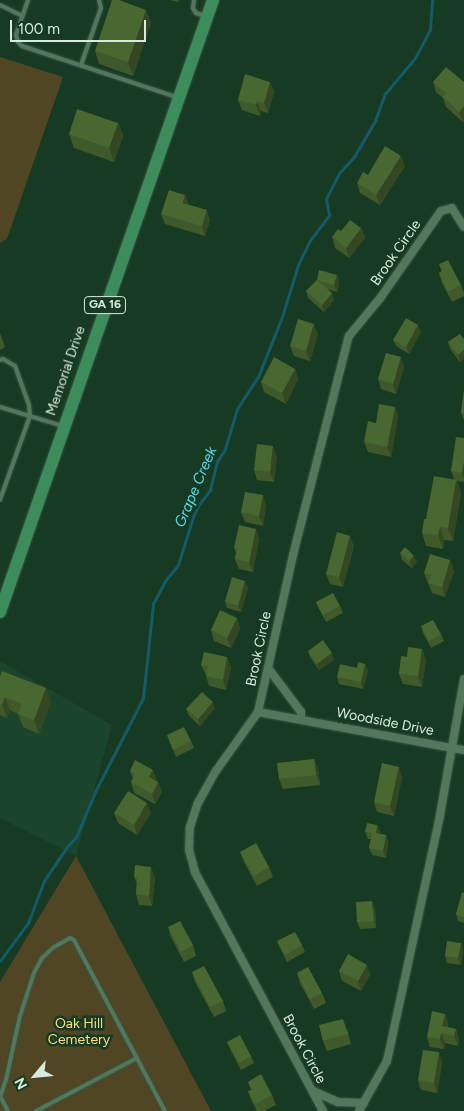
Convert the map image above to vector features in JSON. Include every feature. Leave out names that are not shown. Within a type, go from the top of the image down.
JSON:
[{"type":"main road","name":"Memorial Drive","points":[[0,612],[63,426],[213,0]]},
{"type":"street","name":"Brook Circle","points":[[323,1111],[195,872],[188,850],[190,827],[198,803],[216,771],[258,712],[292,555],[350,336],[381,297],[441,211],[452,208],[464,227]]},
{"type":"street","points":[[268,668],[301,712],[301,718]]},
{"type":"street","points":[[359,1111],[386,1061],[440,815],[464,679]]},
{"type":"street","name":"Woodside Drive","points":[[258,712],[301,718],[464,750]]},
{"type":"street","points":[[313,1091],[338,1102],[364,1103]]},
{"type":"lane","points":[[28,0],[16,35],[18,42],[22,46],[178,98]]},
{"type":"lane","points":[[81,66],[101,8],[99,0]]},
{"type":"lane","points":[[194,0],[193,8],[196,13],[207,17]]},
{"type":"lane","points":[[0,5],[23,16]]},
{"type":"lane","points":[[0,360],[3,359],[15,366],[29,406],[30,416],[0,500]]},
{"type":"lane","points":[[0,407],[63,426]]},
{"type":"lane","points":[[8,1111],[0,1096],[6,1080],[20,1016],[34,973],[42,958],[54,947],[70,938],[74,940],[165,1111]]},
{"type":"lane","points":[[36,1111],[137,1058]]},
{"type":"shaded area","points":[[0,661],[112,725],[76,856],[0,818]]},
{"type":"green space","points":[[0,57],[63,77],[7,239],[0,243]]},
{"type":"green space","name":"Oak Hill Cemetery","points":[[76,856],[211,1111],[0,1111],[0,982]]},
{"type":"building","points":[[112,0],[119,0],[146,10],[128,62],[95,51]]},
{"type":"building","points":[[446,67],[464,82],[464,106],[459,112],[443,97],[446,93],[433,82]]},
{"type":"building","points":[[245,74],[270,82],[264,103],[257,101],[256,105],[238,100]]},
{"type":"building","points":[[77,109],[118,123],[109,148],[69,134]]},
{"type":"building","points":[[385,146],[401,156],[376,195],[357,183],[363,172],[368,175]]},
{"type":"building","points":[[169,190],[185,195],[183,203],[207,210],[202,226],[161,214]]},
{"type":"building","points":[[350,220],[361,228],[346,248],[332,237],[338,229],[341,231]]},
{"type":"building","points":[[448,260],[461,285],[448,292],[439,273],[442,271],[439,264]]},
{"type":"building","points":[[319,270],[337,275],[334,285],[317,280]]},
{"type":"building","points":[[317,280],[332,293],[322,305],[306,291]]},
{"type":"building","points":[[406,318],[418,325],[406,347],[393,340]]},
{"type":"building","points":[[298,319],[314,324],[306,351],[290,346]]},
{"type":"building","points":[[460,334],[464,339],[464,350],[458,355],[448,342]]},
{"type":"building","points":[[386,353],[401,357],[393,384],[378,379]]},
{"type":"building","points":[[274,357],[295,369],[282,393],[261,382]]},
{"type":"building","points":[[464,390],[464,413],[461,413]]},
{"type":"building","points":[[379,404],[395,407],[387,447],[364,442],[368,421],[376,423]]},
{"type":"building","points":[[456,437],[464,438],[462,473],[451,471]]},
{"type":"building","points":[[257,444],[273,446],[270,472],[254,470]]},
{"type":"building","points":[[434,476],[456,480],[448,528],[440,527],[438,535],[422,533]]},
{"type":"building","points":[[245,492],[263,495],[259,516],[241,512]]},
{"type":"building","points":[[239,525],[256,529],[249,562],[235,559],[237,548],[234,548]]},
{"type":"building","points":[[337,532],[350,536],[339,577],[326,574]]},
{"type":"building","points":[[405,547],[414,556],[409,561],[400,553]]},
{"type":"building","points":[[430,554],[450,560],[442,587],[428,583],[431,575],[424,573]]},
{"type":"building","points":[[232,577],[245,581],[238,606],[225,601]]},
{"type":"building","points":[[333,593],[340,606],[323,615],[316,602]]},
{"type":"building","points":[[220,610],[237,618],[227,638],[211,630]]},
{"type":"building","points":[[433,620],[441,634],[429,641],[421,626]]},
{"type":"building","points":[[323,640],[332,653],[317,664],[308,651]]},
{"type":"building","points":[[408,647],[422,649],[418,676],[399,674],[401,656],[407,657]]},
{"type":"building","points":[[204,652],[227,657],[223,680],[206,676],[208,666],[201,665]]},
{"type":"building","points":[[358,662],[365,664],[361,682],[337,677],[340,664],[357,668]]},
{"type":"building","points":[[2,671],[46,688],[34,720],[18,714],[22,704],[5,697],[2,705],[0,704],[0,677]]},
{"type":"building","points":[[202,692],[213,702],[198,719],[186,709]]},
{"type":"building","points":[[184,727],[191,741],[173,750],[167,735]]},
{"type":"building","points":[[314,759],[316,775],[279,779],[277,763]]},
{"type":"building","points":[[135,760],[153,770],[149,777],[158,782],[152,794],[131,782],[135,774],[130,771]]},
{"type":"building","points":[[382,763],[399,767],[390,806],[374,802]]},
{"type":"building","points":[[128,791],[147,803],[134,825],[114,813]]},
{"type":"building","points":[[367,823],[377,825],[376,833],[386,835],[383,851],[369,848],[372,833],[365,832]]},
{"type":"building","points":[[256,843],[269,867],[254,876],[240,852]]},
{"type":"building","points":[[135,865],[151,867],[149,896],[136,894],[137,878],[134,877]]},
{"type":"building","points":[[462,892],[464,893],[464,917],[456,914]]},
{"type":"building","points":[[372,901],[374,921],[357,922],[356,902]]},
{"type":"building","points":[[180,921],[193,945],[181,952],[168,927]]},
{"type":"building","points":[[295,932],[302,945],[285,955],[277,941]]},
{"type":"building","points":[[447,941],[461,943],[458,958],[445,956]]},
{"type":"building","points":[[348,954],[367,965],[358,981],[339,971]]},
{"type":"building","points":[[204,966],[223,1001],[210,1007],[192,972]]},
{"type":"building","points":[[308,967],[322,993],[310,999],[297,973]]},
{"type":"building","points":[[432,1011],[445,1014],[442,1026],[456,1029],[454,1036],[441,1033],[440,1039],[427,1037]]},
{"type":"building","points":[[343,1019],[348,1034],[323,1041],[319,1025]]},
{"type":"building","points":[[240,1035],[251,1056],[239,1063],[227,1042]]},
{"type":"building","points":[[423,1050],[439,1052],[434,1083],[418,1080]]},
{"type":"building","points":[[261,1074],[272,1095],[255,1104],[248,1091],[252,1090],[248,1082]]},
{"type":"waterway","name":"Grape Creek","points":[[0,961],[28,923],[44,881],[66,848],[76,837],[96,790],[143,698],[153,604],[165,581],[178,565],[193,517],[198,506],[210,490],[217,462],[225,449],[237,409],[258,377],[282,317],[298,265],[309,242],[329,215],[326,199],[340,172],[354,157],[375,121],[385,94],[415,58],[430,30],[432,0]]}]
